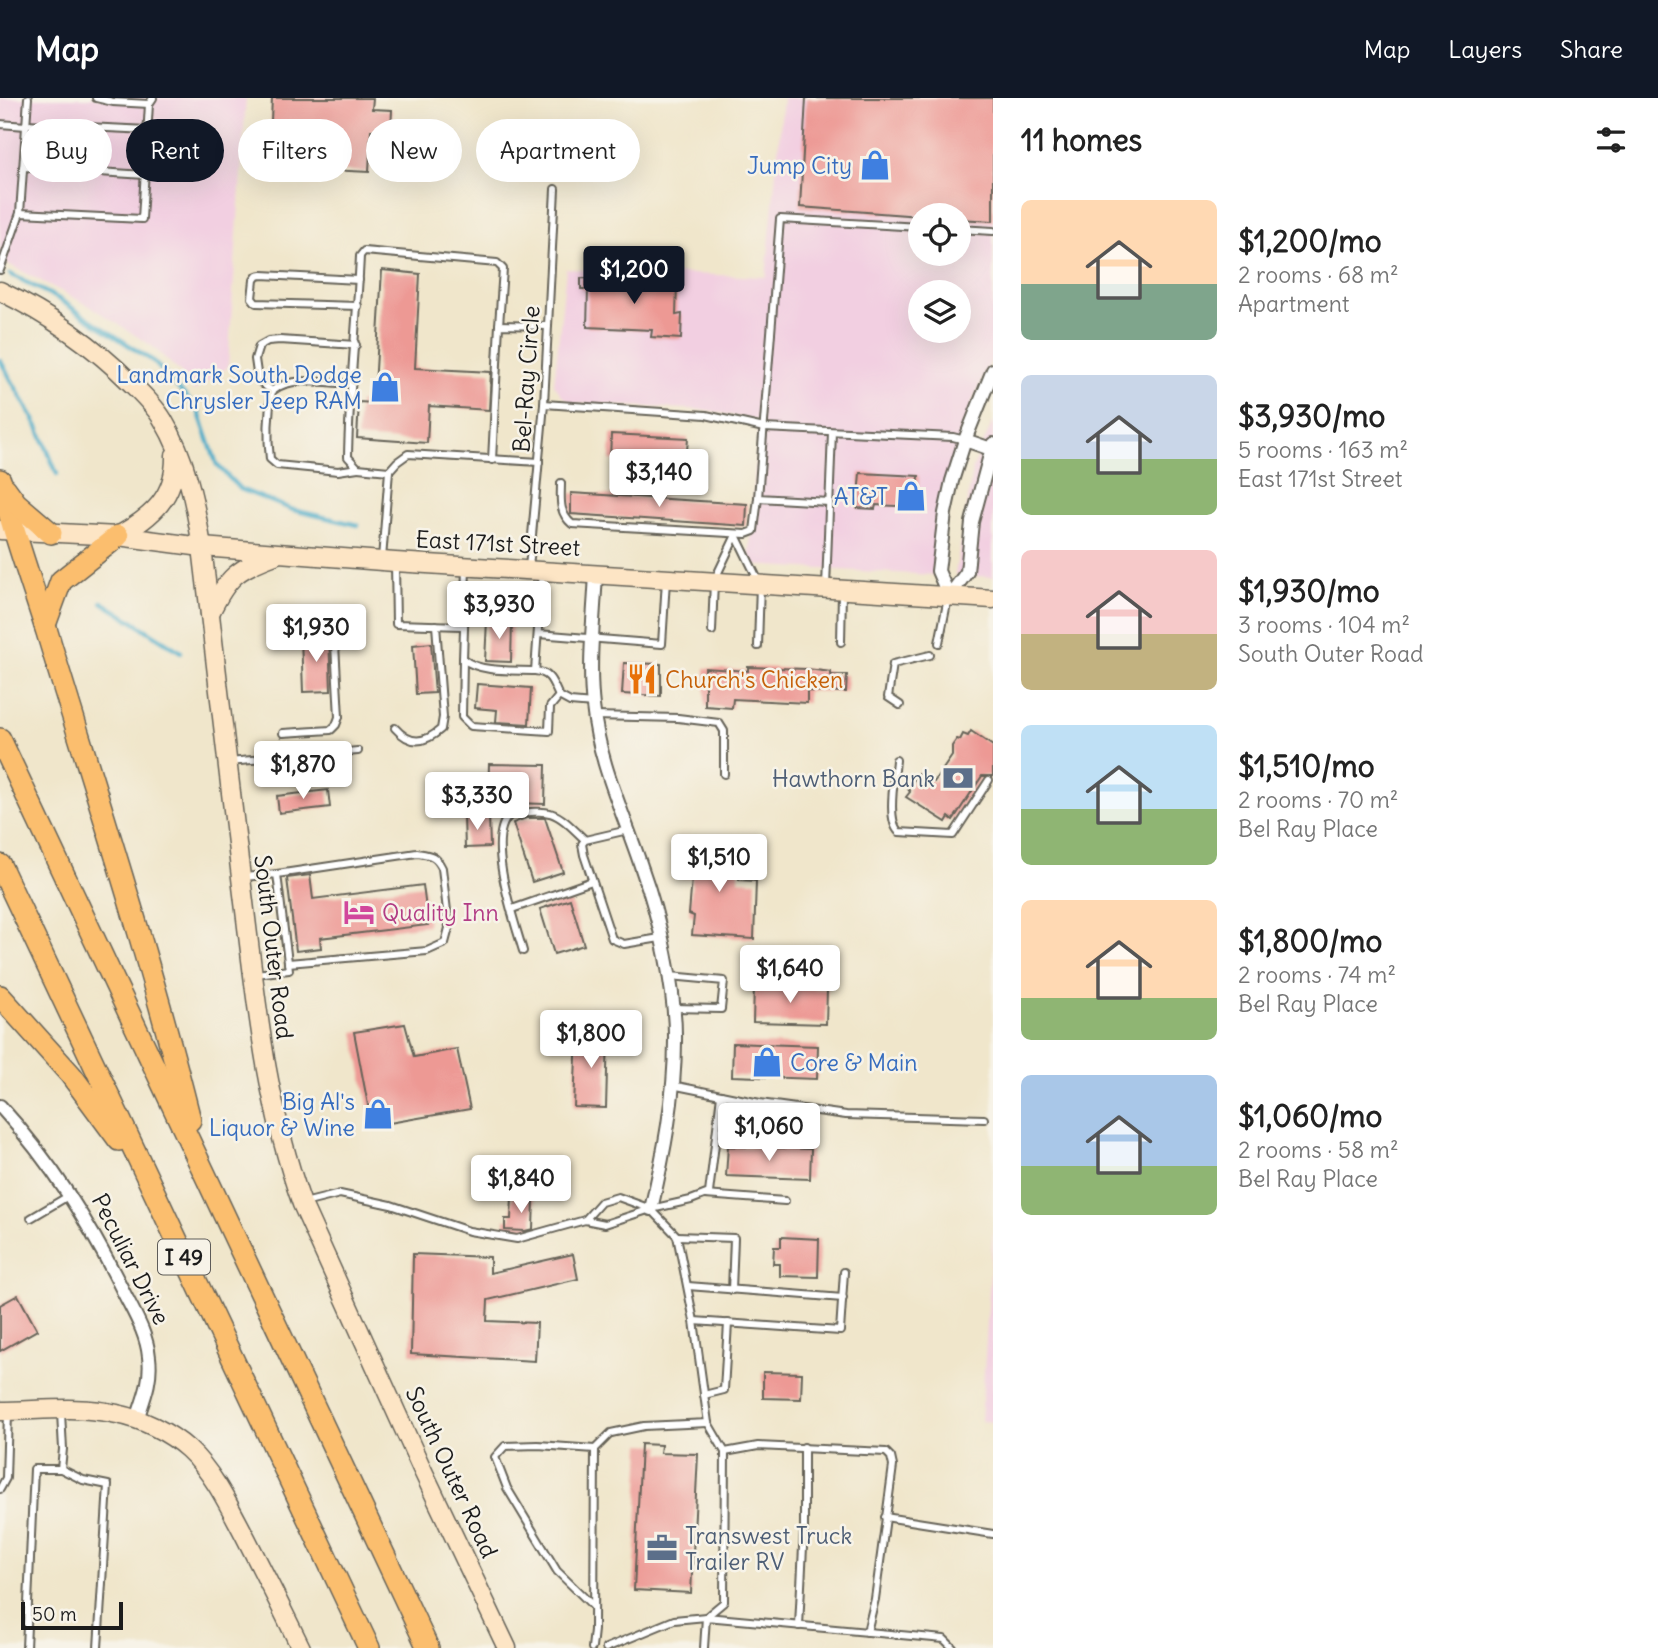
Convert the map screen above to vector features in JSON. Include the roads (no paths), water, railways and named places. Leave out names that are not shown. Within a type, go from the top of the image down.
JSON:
[{"type":"highway","points":[[0,481],[6,530],[44,625],[171,1043],[201,1166]]},
{"type":"highway","points":[[0,481],[16,503],[51,533]]},
{"type":"highway","points":[[44,625],[61,580],[118,536]]},
{"type":"highway","name":"I 49","points":[[0,738],[428,1648]]},
{"type":"highway","name":"I 49","points":[[0,865],[369,1648]]},
{"type":"highway","points":[[0,996],[71,1075],[146,1176]]},
{"type":"street","name":"South Outer Road","points":[[0,290],[57,321],[114,365],[162,418],[188,477],[202,547],[252,975],[273,1110],[302,1203],[422,1469],[507,1648]]},
{"type":"street","points":[[965,440],[992,448],[972,523],[967,572],[949,596],[938,571],[941,536],[952,481],[965,440],[993,370]]},
{"type":"street","points":[[118,536],[141,523],[165,499],[176,474],[175,444]]},
{"type":"street","name":"East 171st Street","points":[[6,530],[118,536],[202,547],[388,562],[993,599]]},
{"type":"street","points":[[210,612],[224,584],[247,565],[279,553]]},
{"type":"street","points":[[596,573],[591,639],[594,710],[609,781],[653,904],[673,1008],[675,1038],[672,1085],[663,1161],[651,1209]]},
{"type":"street","name":"Peculiar Drive","points":[[0,1106],[48,1163],[97,1238],[144,1336],[150,1373],[148,1390],[137,1419]]},
{"type":"street","points":[[4,1411],[114,1413],[137,1419],[166,1433],[188,1449],[210,1474],[234,1515],[301,1648]]},
{"type":"lane","points":[[26,119],[28,98]]},
{"type":"lane","points":[[96,98],[113,102],[151,101],[149,119]]},
{"type":"lane","points":[[0,124],[21,125]]},
{"type":"lane","points":[[0,270],[20,213],[22,182]]},
{"type":"lane","points":[[20,213],[142,219],[145,182]]},
{"type":"lane","name":"Bel-Ray Circle","points":[[536,671],[539,462],[555,189]]},
{"type":"lane","points":[[561,483],[561,510],[572,524],[736,535],[754,531],[780,219],[908,226]]},
{"type":"lane","points":[[971,230],[993,231]]},
{"type":"lane","points":[[358,468],[348,457],[360,256],[364,251],[497,263],[503,268],[492,460]]},
{"type":"lane","points":[[358,306],[256,303],[252,298],[254,280],[262,275],[359,280]]},
{"type":"lane","points":[[499,325],[548,326]]},
{"type":"lane","points":[[272,391],[258,380],[255,359],[259,346],[268,341],[356,345]]},
{"type":"lane","points":[[351,384],[291,382],[272,391],[267,421],[270,459],[277,465],[338,471],[358,468],[389,471]]},
{"type":"lane","points":[[544,404],[706,415],[764,428],[954,437],[965,440]]},
{"type":"lane","points":[[832,432],[829,502],[834,589],[841,642]]},
{"type":"lane","points":[[463,626],[397,624],[388,562],[389,471],[408,454],[539,462]]},
{"type":"lane","points":[[758,498],[829,502]]},
{"type":"lane","points":[[712,631],[714,581],[736,535]]},
{"type":"lane","points":[[736,535],[760,584],[758,646]]},
{"type":"lane","points":[[466,566],[462,717],[471,726],[549,731],[550,707],[559,696]]},
{"type":"lane","points":[[538,634],[662,644],[666,578]]},
{"type":"lane","points":[[939,643],[949,596]]},
{"type":"lane","points":[[395,728],[404,738],[414,740],[424,740],[441,729],[443,717],[436,625]]},
{"type":"lane","points":[[282,733],[331,730],[336,725],[339,717],[334,626]]},
{"type":"lane","points":[[900,705],[888,696],[892,664],[930,655]]},
{"type":"lane","points":[[463,659],[479,667],[545,672],[551,676],[559,696],[594,710],[719,723],[724,731],[724,774]]},
{"type":"lane","points":[[227,762],[358,751]]},
{"type":"lane","points":[[896,760],[892,817],[894,828],[899,832],[953,835],[989,780]]},
{"type":"lane","points":[[523,951],[505,884],[499,836],[507,817],[546,811],[559,816],[585,840]]},
{"type":"lane","points":[[585,840],[628,830]]},
{"type":"lane","points":[[585,840],[582,848],[612,939],[624,944],[660,938]]},
{"type":"lane","points":[[241,877],[417,853],[431,855],[438,860],[442,868],[449,928],[445,943],[427,951],[288,963]]},
{"type":"lane","points":[[252,975],[289,970],[277,874]]},
{"type":"lane","points":[[512,909],[592,881]]},
{"type":"lane","points":[[668,976],[724,981],[721,1009],[673,1008]]},
{"type":"lane","points":[[672,1085],[760,1103],[846,1115],[984,1119]]},
{"type":"lane","points":[[705,1195],[710,1189],[721,1095]]},
{"type":"lane","points":[[302,1203],[341,1194],[391,1205],[469,1231],[517,1239],[585,1220],[605,1224],[705,1195],[785,1201]]},
{"type":"lane","points":[[31,1218],[70,1195]]},
{"type":"lane","points":[[585,1220],[601,1202],[618,1197],[651,1209],[677,1236],[694,1321],[708,1423],[725,1452],[724,1602],[706,1617],[704,1648]]},
{"type":"lane","points":[[677,1236],[734,1238],[732,1290]]},
{"type":"lane","points":[[694,1321],[840,1331],[844,1272]]},
{"type":"lane","points":[[688,1286],[842,1298]]},
{"type":"lane","points":[[704,1395],[724,1390],[728,1323]]},
{"type":"lane","points":[[0,1489],[6,1478],[4,1411]]},
{"type":"lane","points":[[61,1411],[61,1469]]},
{"type":"lane","points":[[592,1648],[595,1449],[611,1433],[644,1426],[708,1423]]},
{"type":"lane","points":[[594,1607],[557,1571],[507,1488],[495,1457],[505,1446],[595,1449]]},
{"type":"lane","points":[[725,1452],[758,1446],[804,1447],[886,1452],[891,1457],[893,1466],[875,1599],[867,1632]]},
{"type":"lane","points":[[799,1626],[804,1527],[804,1447]]},
{"type":"lane","points":[[26,1648],[34,1469],[61,1469],[83,1480],[108,1485],[98,1648]]},
{"type":"lane","points":[[886,1517],[993,1534]]},
{"type":"lane","points":[[606,1648],[674,1620],[706,1617],[944,1639],[953,1648]]},
{"type":"waterway","points":[[10,274],[57,298],[153,361],[198,410],[217,465],[240,489],[293,510],[358,525]]},
{"type":"waterway","points":[[0,360],[38,427],[57,474]]},
{"type":"waterway","points":[[102,602],[181,652]]},
{"type":"place","name":"Jump City","points":[[875,165]]},
{"type":"place","name":"Landmark South Dodge Chrysler Jeep RAM","points":[[385,387]]},
{"type":"place","name":"AT&T","points":[[911,496]]},
{"type":"place","name":"Church's Chicken","points":[[642,679]]},
{"type":"place","name":"Hawthorn Bank","points":[[958,778]]},
{"type":"place","name":"Quality Inn","points":[[359,912]]},
{"type":"place","name":"Core & Main","points":[[767,1062]]},
{"type":"place","name":"Big Al's Liquor & Wine","points":[[378,1114]]},
{"type":"place","name":"Transwest Truck Trailer RV","points":[[662,1548]]}]
